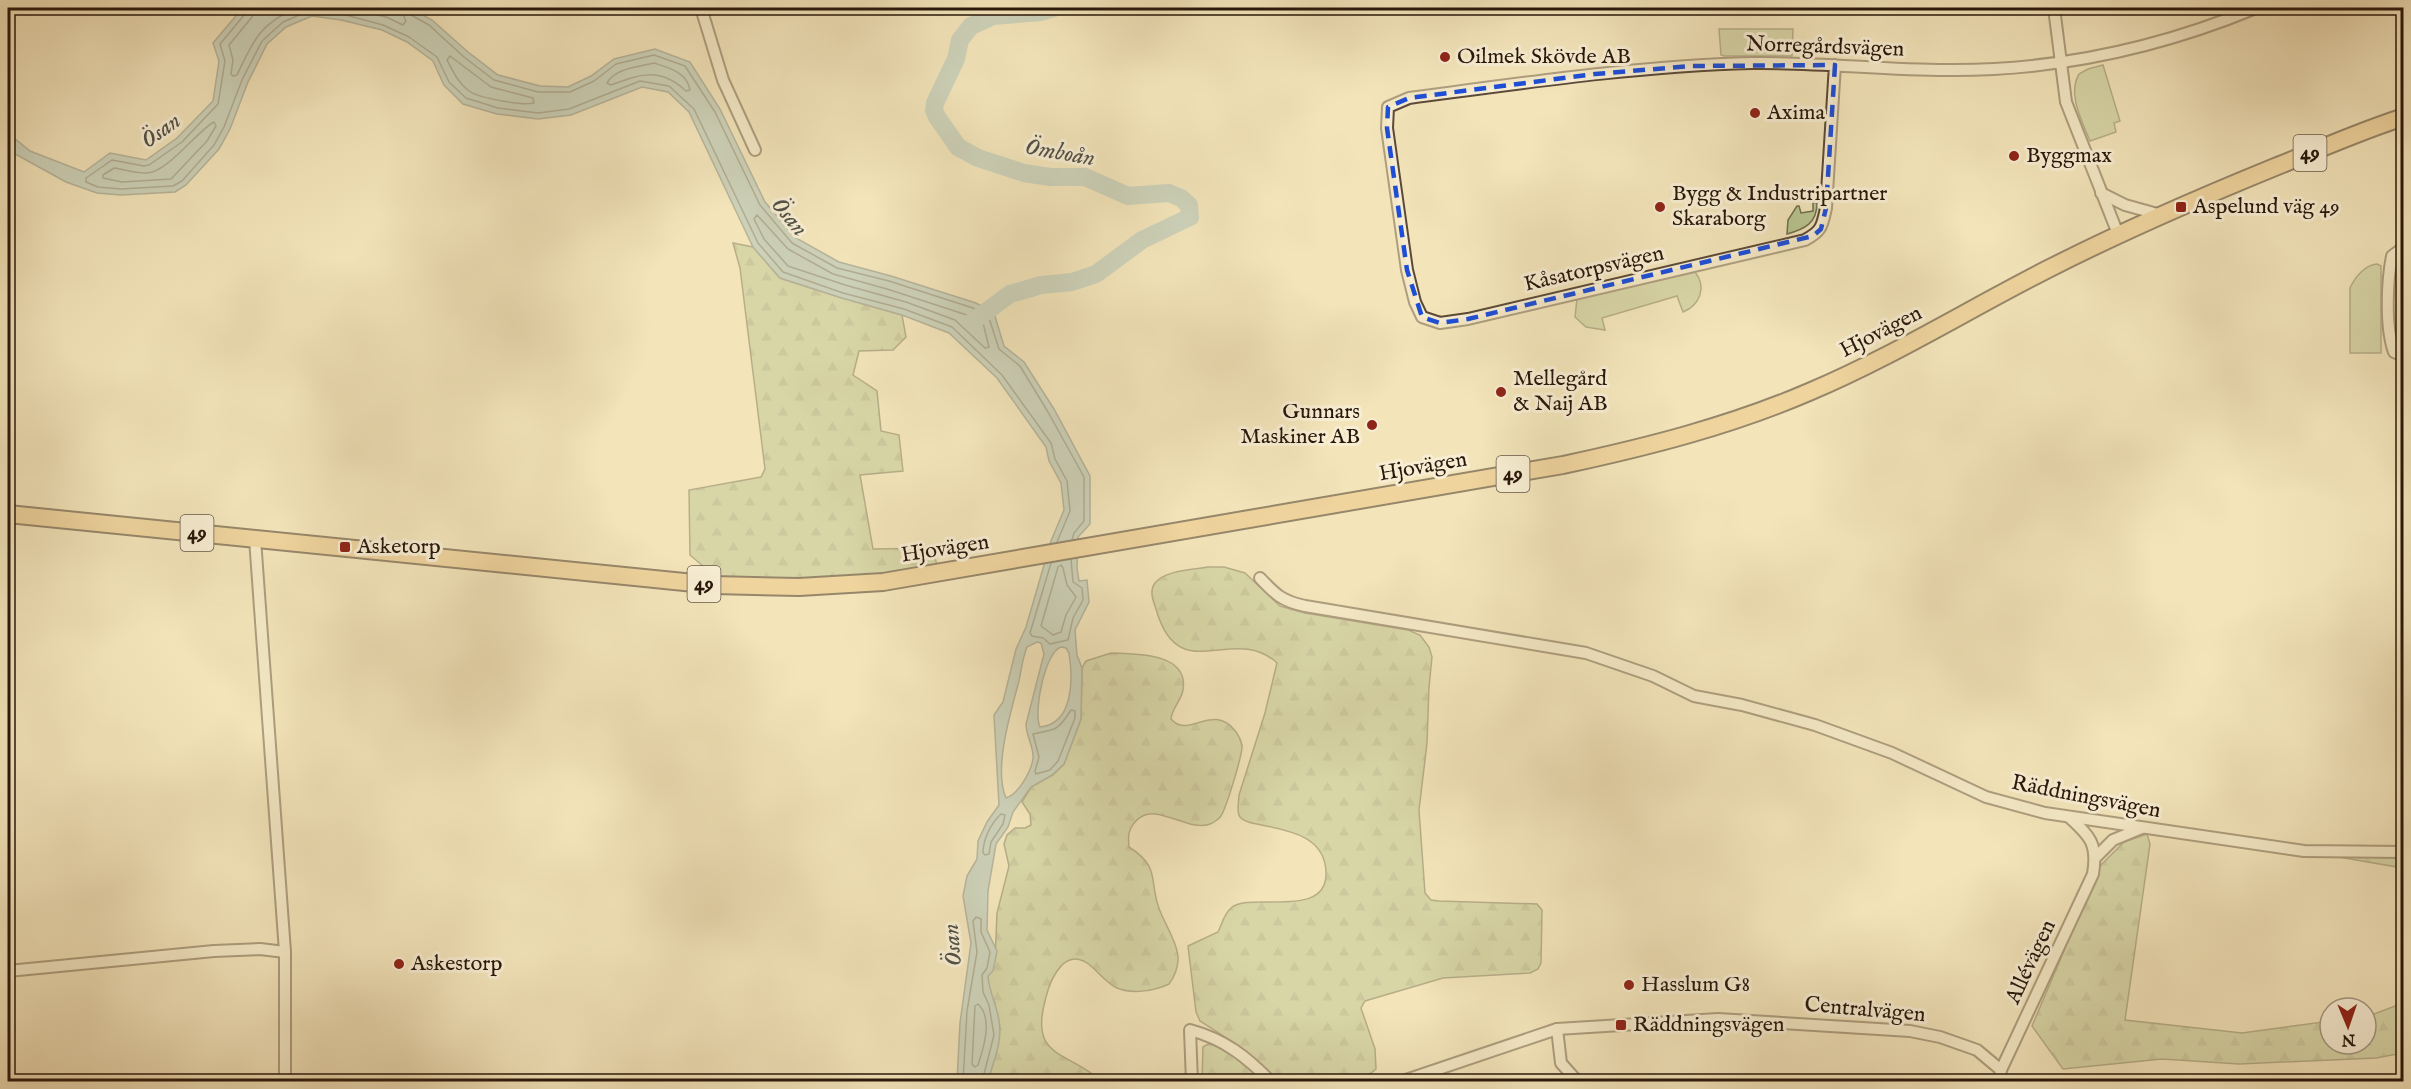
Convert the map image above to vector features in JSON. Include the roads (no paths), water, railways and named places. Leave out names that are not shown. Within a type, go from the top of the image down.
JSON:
[{"type":"main road","name":"Hjovägen","points":[[255,539],[714,585],[799,587],[883,582],[1022,560],[1563,465],[1644,448],[1727,423],[1808,393],[1873,363],[2118,234],[2343,139],[2403,117]]},
{"type":"main road","name":"49","points":[[8,514],[255,539]]},
{"type":"street","points":[[700,8],[723,80],[755,150]]},
{"type":"street","points":[[2054,8],[2066,102],[2118,234]]},
{"type":"street","name":"Norregårdsvägen","points":[[1388,107],[1409,98],[1595,74],[1735,64],[1835,65],[1947,70],[2060,63],[2148,44],[2256,8]]},
{"type":"street","name":"Kåsatorpsvägen","points":[[1388,107],[1388,139],[1412,292],[1422,317],[1440,323],[1468,319],[1789,244],[1813,236],[1821,229],[1826,208],[1835,65]]},
{"type":"street","points":[[2101,193],[2125,205],[2161,215]]},
{"type":"street","points":[[2399,354],[2390,341],[2390,268],[2392,256],[2403,247]]},
{"type":"street","points":[[255,539],[285,952],[285,1082]]},
{"type":"street","name":"Räddningsvägen","points":[[1260,578],[1285,602],[1586,653],[1653,676],[1694,696],[1742,705],[1815,725],[1892,753],[1986,796],[2045,813],[2304,852],[2403,852]]},
{"type":"street","points":[[2069,816],[2089,835],[2096,858],[2113,840],[2143,828]]},
{"type":"street","name":"Allévägen","points":[[2000,1076],[2093,874],[2096,858]]},
{"type":"street","points":[[8,971],[214,951],[285,952]]},
{"type":"street","name":"Centralvägen","points":[[1406,1081],[1557,1029],[1718,1019],[1910,1030],[1940,1037],[1977,1050],[2000,1076]]},
{"type":"street","points":[[1557,1029],[1561,1063],[1578,1082]]},
{"type":"street","points":[[1192,1082],[1190,1030],[1212,1036],[1228,1044],[1271,1082]]},
{"type":"water","points":[[245,8],[410,8],[432,20],[498,75],[540,86],[568,87],[591,76],[614,59],[655,49],[690,62],[720,109],[765,202],[796,238],[839,262],[976,303],[994,313],[1004,346],[1024,362],[1054,409],[1090,476],[1090,524],[1078,537],[1079,581],[1087,580],[1089,602],[1075,630],[1077,655],[1082,668],[1081,719],[1064,764],[1052,775],[1031,787],[1013,812],[1008,827],[996,844],[988,891],[987,930],[997,951],[993,971],[988,976],[998,1015],[1000,1036],[988,1081],[957,1081],[960,1023],[971,943],[963,896],[967,876],[977,859],[978,841],[999,805],[994,715],[1003,702],[1016,649],[1026,627],[1051,541],[1064,510],[1061,483],[1049,461],[1046,447],[997,378],[949,333],[902,315],[780,278],[753,247],[689,112],[668,92],[642,87],[571,115],[538,119],[497,114],[463,104],[444,85],[433,61],[407,42],[382,30],[312,16],[286,27],[267,44],[219,149],[186,185],[175,192],[121,195],[97,193],[66,182],[8,150],[8,133],[30,151],[84,172],[110,153],[146,160],[177,138],[213,101],[219,61],[213,43]],"holes":[[[1037,642],[1041,643],[1044,654],[1026,724],[1033,754],[1032,763],[1020,787],[1006,798],[1001,772],[1005,740],[1025,653],[1027,647]],[[1061,647],[1066,648],[1069,653],[1071,675],[1069,698],[1059,718],[1051,724],[1040,727],[1039,696],[1045,671],[1055,651]]]},
{"type":"waterway","name":"Ömboån","points":[[972,322],[1010,294],[1041,285],[1072,282],[1096,274],[1142,240],[1190,217],[1189,205],[1181,198],[1169,193],[1128,196],[1085,177],[1050,177],[1024,173],[978,158],[958,147],[937,117],[934,110],[935,103],[956,59],[960,40],[971,26],[993,16],[1041,12],[1054,8]]},
{"type":"place","name":"Oilmek Skövde AB","points":[[1445,57]]},
{"type":"place","name":"Axima","points":[[1755,113]]},
{"type":"place","name":"Byggmax","points":[[2014,156]]},
{"type":"place","name":"Bygg & Industripartner Skaraborg","points":[[1660,207]]},
{"type":"place","name":"Aspelund väg 49","points":[[2181,207]]},
{"type":"place","name":"Mellegård & Naij AB","points":[[1501,392]]},
{"type":"place","name":"Gunnars Maskiner AB","points":[[1372,425]]},
{"type":"place","name":"Asketorp","points":[[345,547]]},
{"type":"place","name":"Askestorp","points":[[399,964]]},
{"type":"place","name":"Hasslum G8","points":[[1629,985]]},
{"type":"place","name":"Räddningsvägen","points":[[1621,1025]]},
{"type":"water label","name":"Ösan","points":[[161,131]]},
{"type":"water label","name":"Ösan","points":[[789,217]]},
{"type":"water label","name":"Ösan","points":[[953,945]]}]
